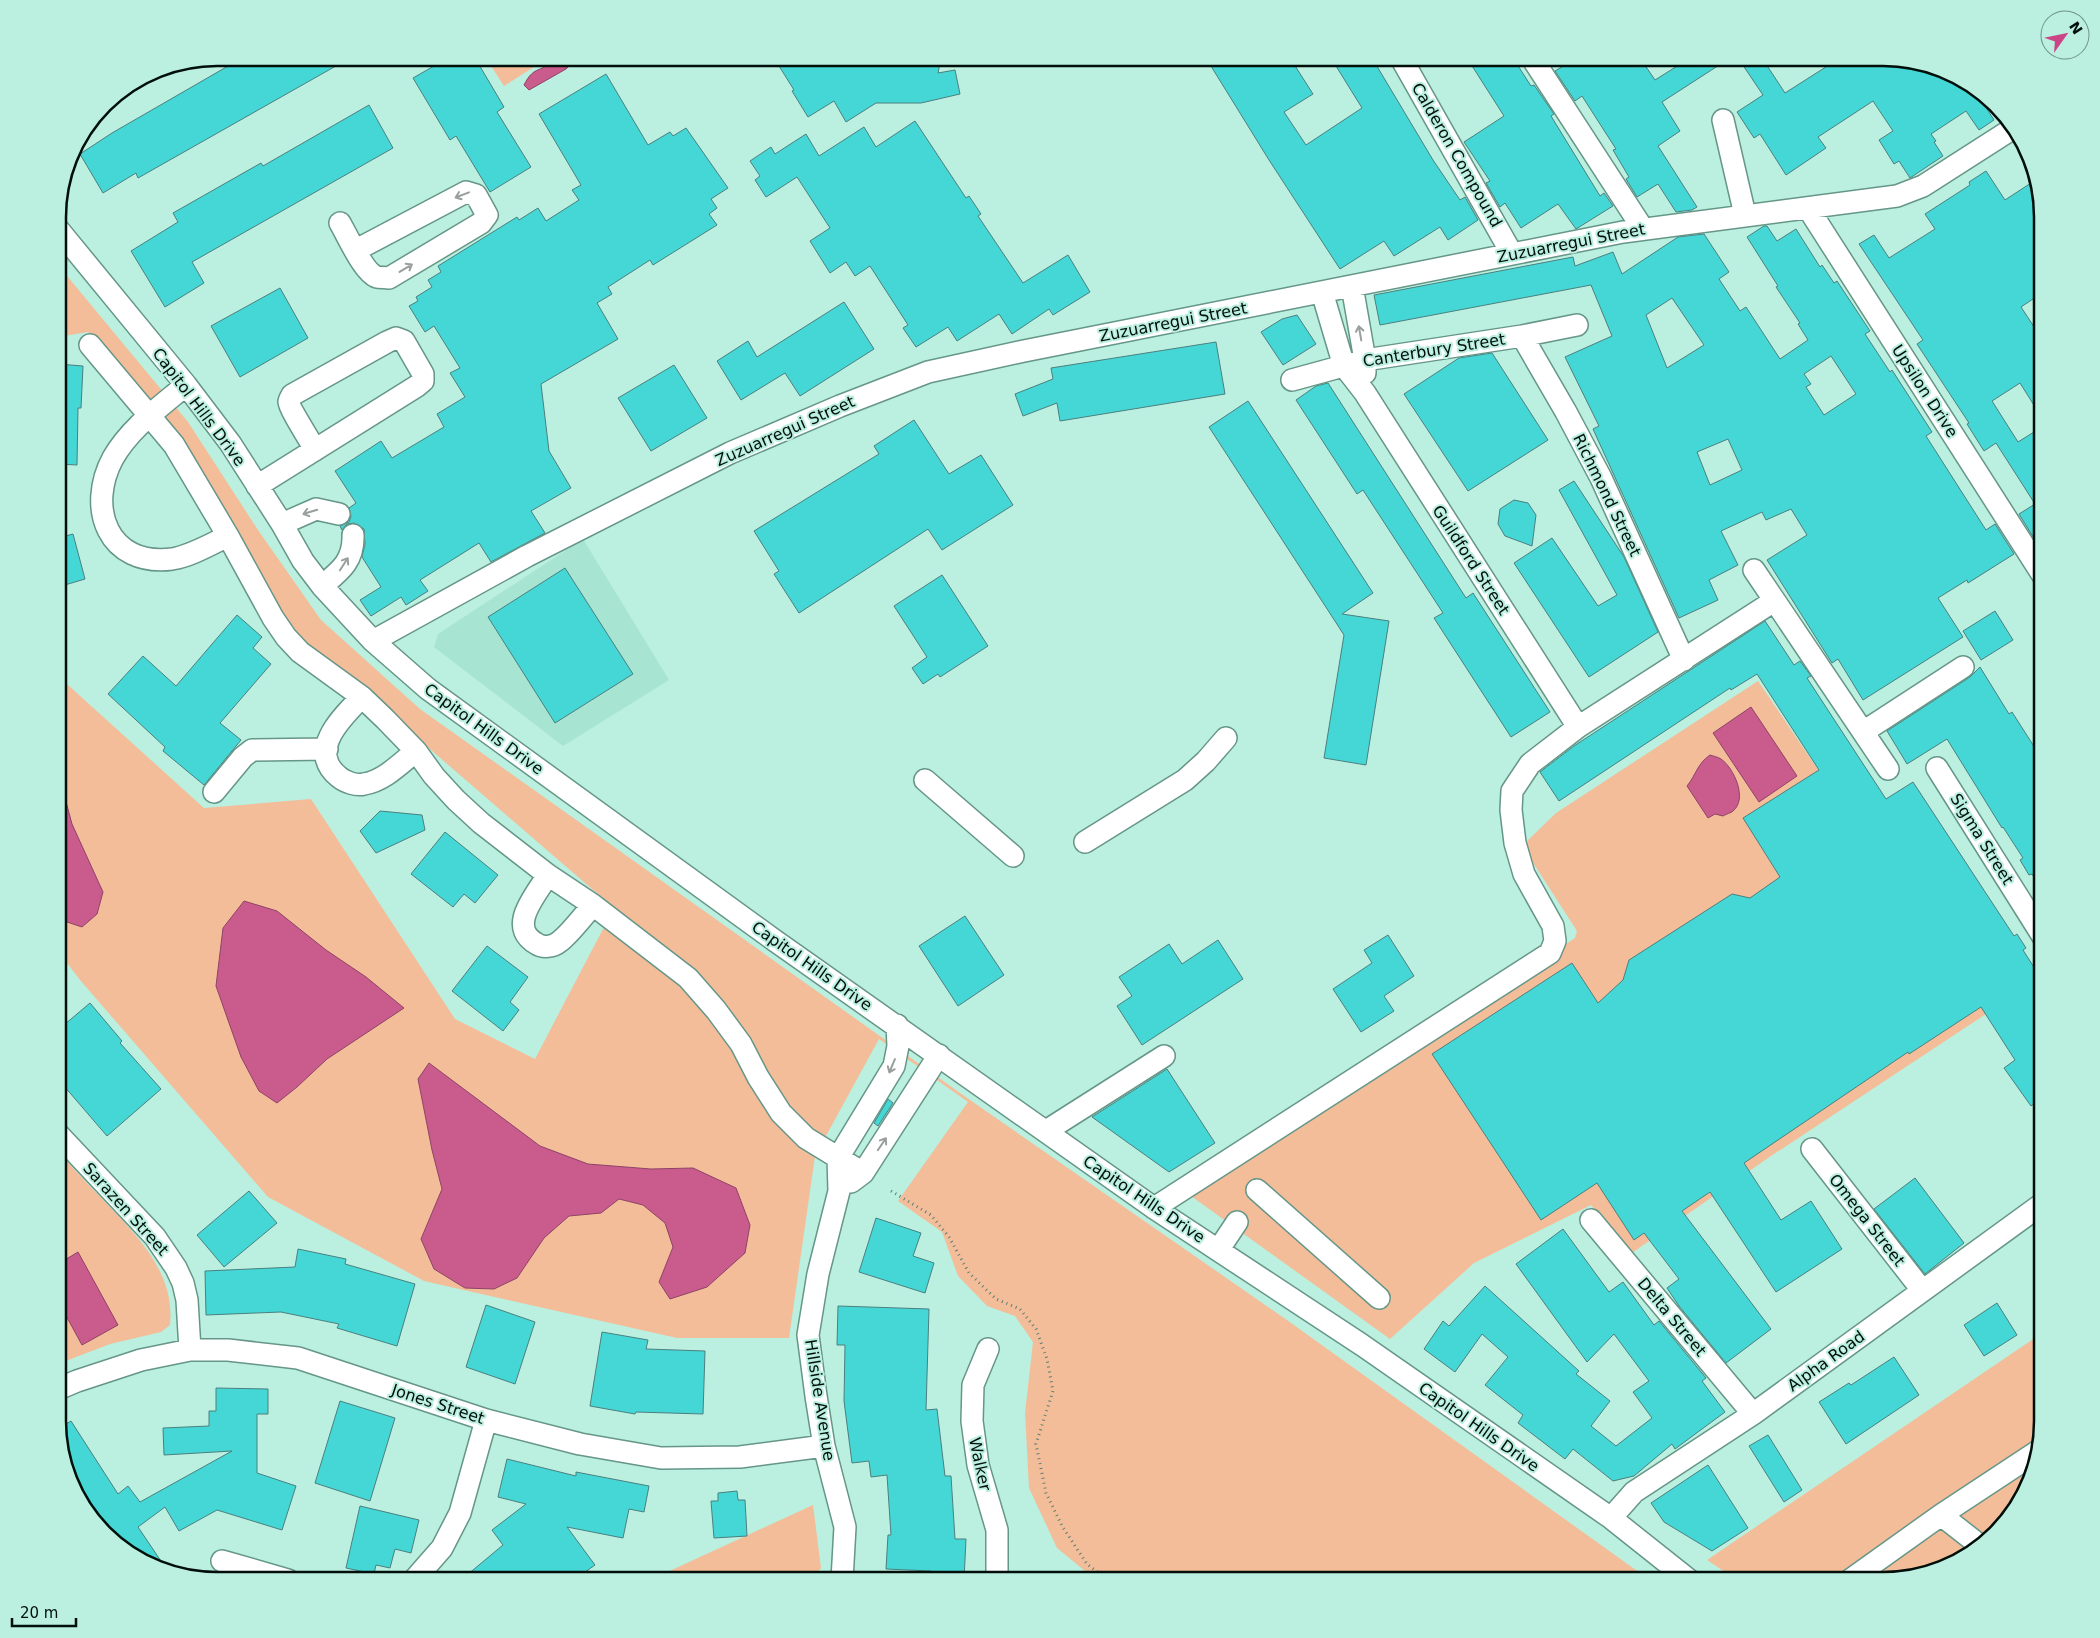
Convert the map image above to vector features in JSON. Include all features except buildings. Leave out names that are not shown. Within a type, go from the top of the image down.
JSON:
[{"type":"street","name":"Calderon Compound","points":[[1406,66],[1512,254]]},
{"type":"street","points":[[1537,66],[1643,229]]},
{"type":"street","points":[[1723,120],[1745,215]]},
{"type":"street","name":"Zuzuarregui Street","points":[[373,641],[526,556],[730,453],[840,406],[928,372],[1024,351],[1643,229],[1897,196],[1922,186],[2007,132]]},
{"type":"street","points":[[340,223],[369,272],[377,277],[389,278],[481,223],[487,215],[476,194],[466,192],[356,250]]},
{"type":"street","name":"Upsilon Drive","points":[[1808,208],[2034,547]]},
{"type":"street","name":"Capitol Hills Drive","points":[[67,240],[186,385],[230,442],[303,561],[322,586],[373,641],[433,693],[774,940],[1154,1208],[1219,1249],[1362,1346],[1611,1518],[1677,1572]]},
{"type":"street","points":[[1352,286],[1365,360],[1365,393]]},
{"type":"street","name":"Guildford Street","points":[[1322,292],[1344,366],[1365,393],[1578,727]]},
{"type":"street","name":"Canterbury Street","points":[[1292,380],[1365,360],[1522,336],[1578,325]]},
{"type":"street","name":"Richmond Street","points":[[1522,336],[1566,412],[1601,478],[1684,660]]},
{"type":"street","points":[[257,486],[315,450],[417,386],[423,381],[423,374],[404,341],[396,338],[386,342],[292,395],[289,401],[291,410],[315,450]]},
{"type":"street","points":[[90,345],[174,445],[228,536],[273,618],[286,637],[300,652],[362,697],[416,751],[434,776],[456,800],[481,823],[688,978],[716,1010],[741,1044],[758,1077],[781,1113],[806,1138],[863,1173]]},
{"type":"street","points":[[186,385],[129,435],[113,459],[104,482],[104,523],[112,540],[120,547],[136,555],[154,559],[171,559],[184,556],[228,536]]},
{"type":"street","points":[[282,524],[316,509],[339,514]]},
{"type":"street","points":[[322,586],[344,568],[353,545],[353,535]]},
{"type":"street","points":[[1754,570],[1888,769]]},
{"type":"street","points":[[1154,1208],[1550,953],[1555,941],[1553,926],[1524,874],[1515,843],[1511,810],[1512,791],[1530,764],[1578,727],[1774,601]]},
{"type":"street","points":[[1863,732],[1963,667]]},
{"type":"street","points":[[362,697],[341,718],[326,744],[332,772],[341,779],[363,785],[390,772],[416,751]]},
{"type":"street","points":[[1085,842],[1184,780],[1206,761],[1226,738]]},
{"type":"street","points":[[214,792],[243,757],[252,750],[327,749]]},
{"type":"street","name":"Sigma Street","points":[[1938,768],[2034,922]]},
{"type":"street","points":[[925,780],[1013,856]]},
{"type":"street","points":[[548,875],[524,914],[523,928],[529,938],[538,945],[548,947],[559,942],[593,905]]},
{"type":"street","points":[[838,1158],[894,1066],[898,1046],[897,1025]]},
{"type":"street","points":[[840,1192],[863,1173],[939,1055]]},
{"type":"street","points":[[1046,1131],[1164,1056]]},
{"type":"street","name":"Sarazen Street","points":[[67,1143],[156,1237],[176,1268],[183,1283],[187,1300],[190,1350]]},
{"type":"street","name":"Omega Street","points":[[1812,1149],[1922,1290]]},
{"type":"street","name":"Hillside Avenue","points":[[838,1158],[840,1192],[818,1274],[808,1335],[824,1446],[845,1528],[842,1572]]},
{"type":"street","points":[[1257,1190],[1378,1298]]},
{"type":"street","name":"Alpha Road","points":[[1611,1518],[1634,1492],[1753,1414],[2034,1210]]},
{"type":"street","name":"Delta Street","points":[[1591,1220],[1753,1414]]},
{"type":"street","points":[[1219,1249],[1237,1222]]},
{"type":"street","name":"Walker","points":[[988,1349],[973,1385],[972,1421],[978,1465],[997,1530],[997,1572]]},
{"type":"street","name":"Jones Street","points":[[67,1385],[141,1360],[190,1350],[228,1350],[298,1358],[486,1420],[580,1444],[660,1458],[740,1457],[824,1446]]},
{"type":"street","points":[[421,1572],[442,1548],[460,1513],[486,1420]]},
{"type":"street","points":[[1861,1572],[1941,1515],[2030,1457]]},
{"type":"street","points":[[1941,1515],[1974,1541]]},
{"type":"street","points":[[230,1572],[222,1561],[260,1572]]},
{"type":"path","points":[[891,1191],[932,1215],[950,1236],[969,1273],[979,1284],[996,1299],[1020,1309],[1036,1329],[1047,1359],[1053,1391],[1036,1444],[1046,1493],[1062,1526],[1087,1564],[1098,1572]]},
{"type":"shaded area","points":[[492,67],[534,67],[504,86]]},
{"type":"shaded area","points":[[568,67],[529,90],[524,85],[534,72],[543,68]]},
{"type":"shaded area","points":[[67,276],[188,422],[258,530],[321,620],[420,709],[960,1093],[1284,1318],[1639,1572],[1086,1572],[1057,1548],[1029,1488],[1025,1413],[1033,1342],[1015,1316],[987,1306],[958,1276],[942,1232],[898,1201],[968,1102],[879,1039],[815,1156],[789,1338],[677,1338],[424,1281],[268,1197],[67,963],[67,684],[204,808],[311,799],[455,1019],[535,1059],[614,908],[292,630],[194,464],[88,332],[67,336]]},
{"type":"shaded area","points":[[583,539],[669,680],[563,746],[434,647],[438,634]]},
{"type":"shaded area","points":[[1758,681],[1848,814],[1995,1008],[1768,1158],[1629,1255],[1591,1205],[1474,1263],[1390,1339],[1191,1196],[1575,938],[1577,931],[1528,855],[1527,841],[1556,813]]},
{"type":"shaded area","points":[[1751,707],[1797,776],[1759,802],[1713,733]]},
{"type":"shaded area","points":[[1710,755],[1721,759],[1730,769],[1738,784],[1739,799],[1737,806],[1732,812],[1723,816],[1715,814],[1708,818],[1687,786],[1699,766]]},
{"type":"shaded area","points":[[67,805],[72,824],[103,892],[97,914],[82,927],[67,922]]},
{"type":"shaded area","points":[[244,901],[277,911],[326,950],[366,977],[404,1008],[327,1059],[277,1103],[259,1091],[241,1057],[216,986],[223,928]]},
{"type":"shaded area","points":[[429,1063],[540,1146],[588,1164],[651,1169],[693,1168],[736,1188],[750,1225],[745,1253],[707,1287],[670,1299],[659,1282],[673,1247],[665,1223],[643,1205],[619,1199],[601,1213],[569,1216],[544,1238],[517,1278],[494,1289],[465,1288],[434,1269],[421,1239],[442,1189],[418,1079]]},
{"type":"shaded area","points":[[67,1162],[144,1245],[161,1274],[167,1290],[170,1307],[170,1325],[161,1332],[110,1344],[67,1361]]},
{"type":"shaded area","points":[[78,1252],[118,1325],[82,1345],[67,1318],[67,1259]]},
{"type":"shaded area","points":[[2034,1338],[2034,1421],[2031,1451],[2026,1470],[2003,1513],[1967,1546],[1932,1564],[1913,1569],[1883,1572],[1725,1572],[1707,1560]]},
{"type":"shaded area","points":[[813,1505],[821,1568],[818,1572],[667,1572]]}]
